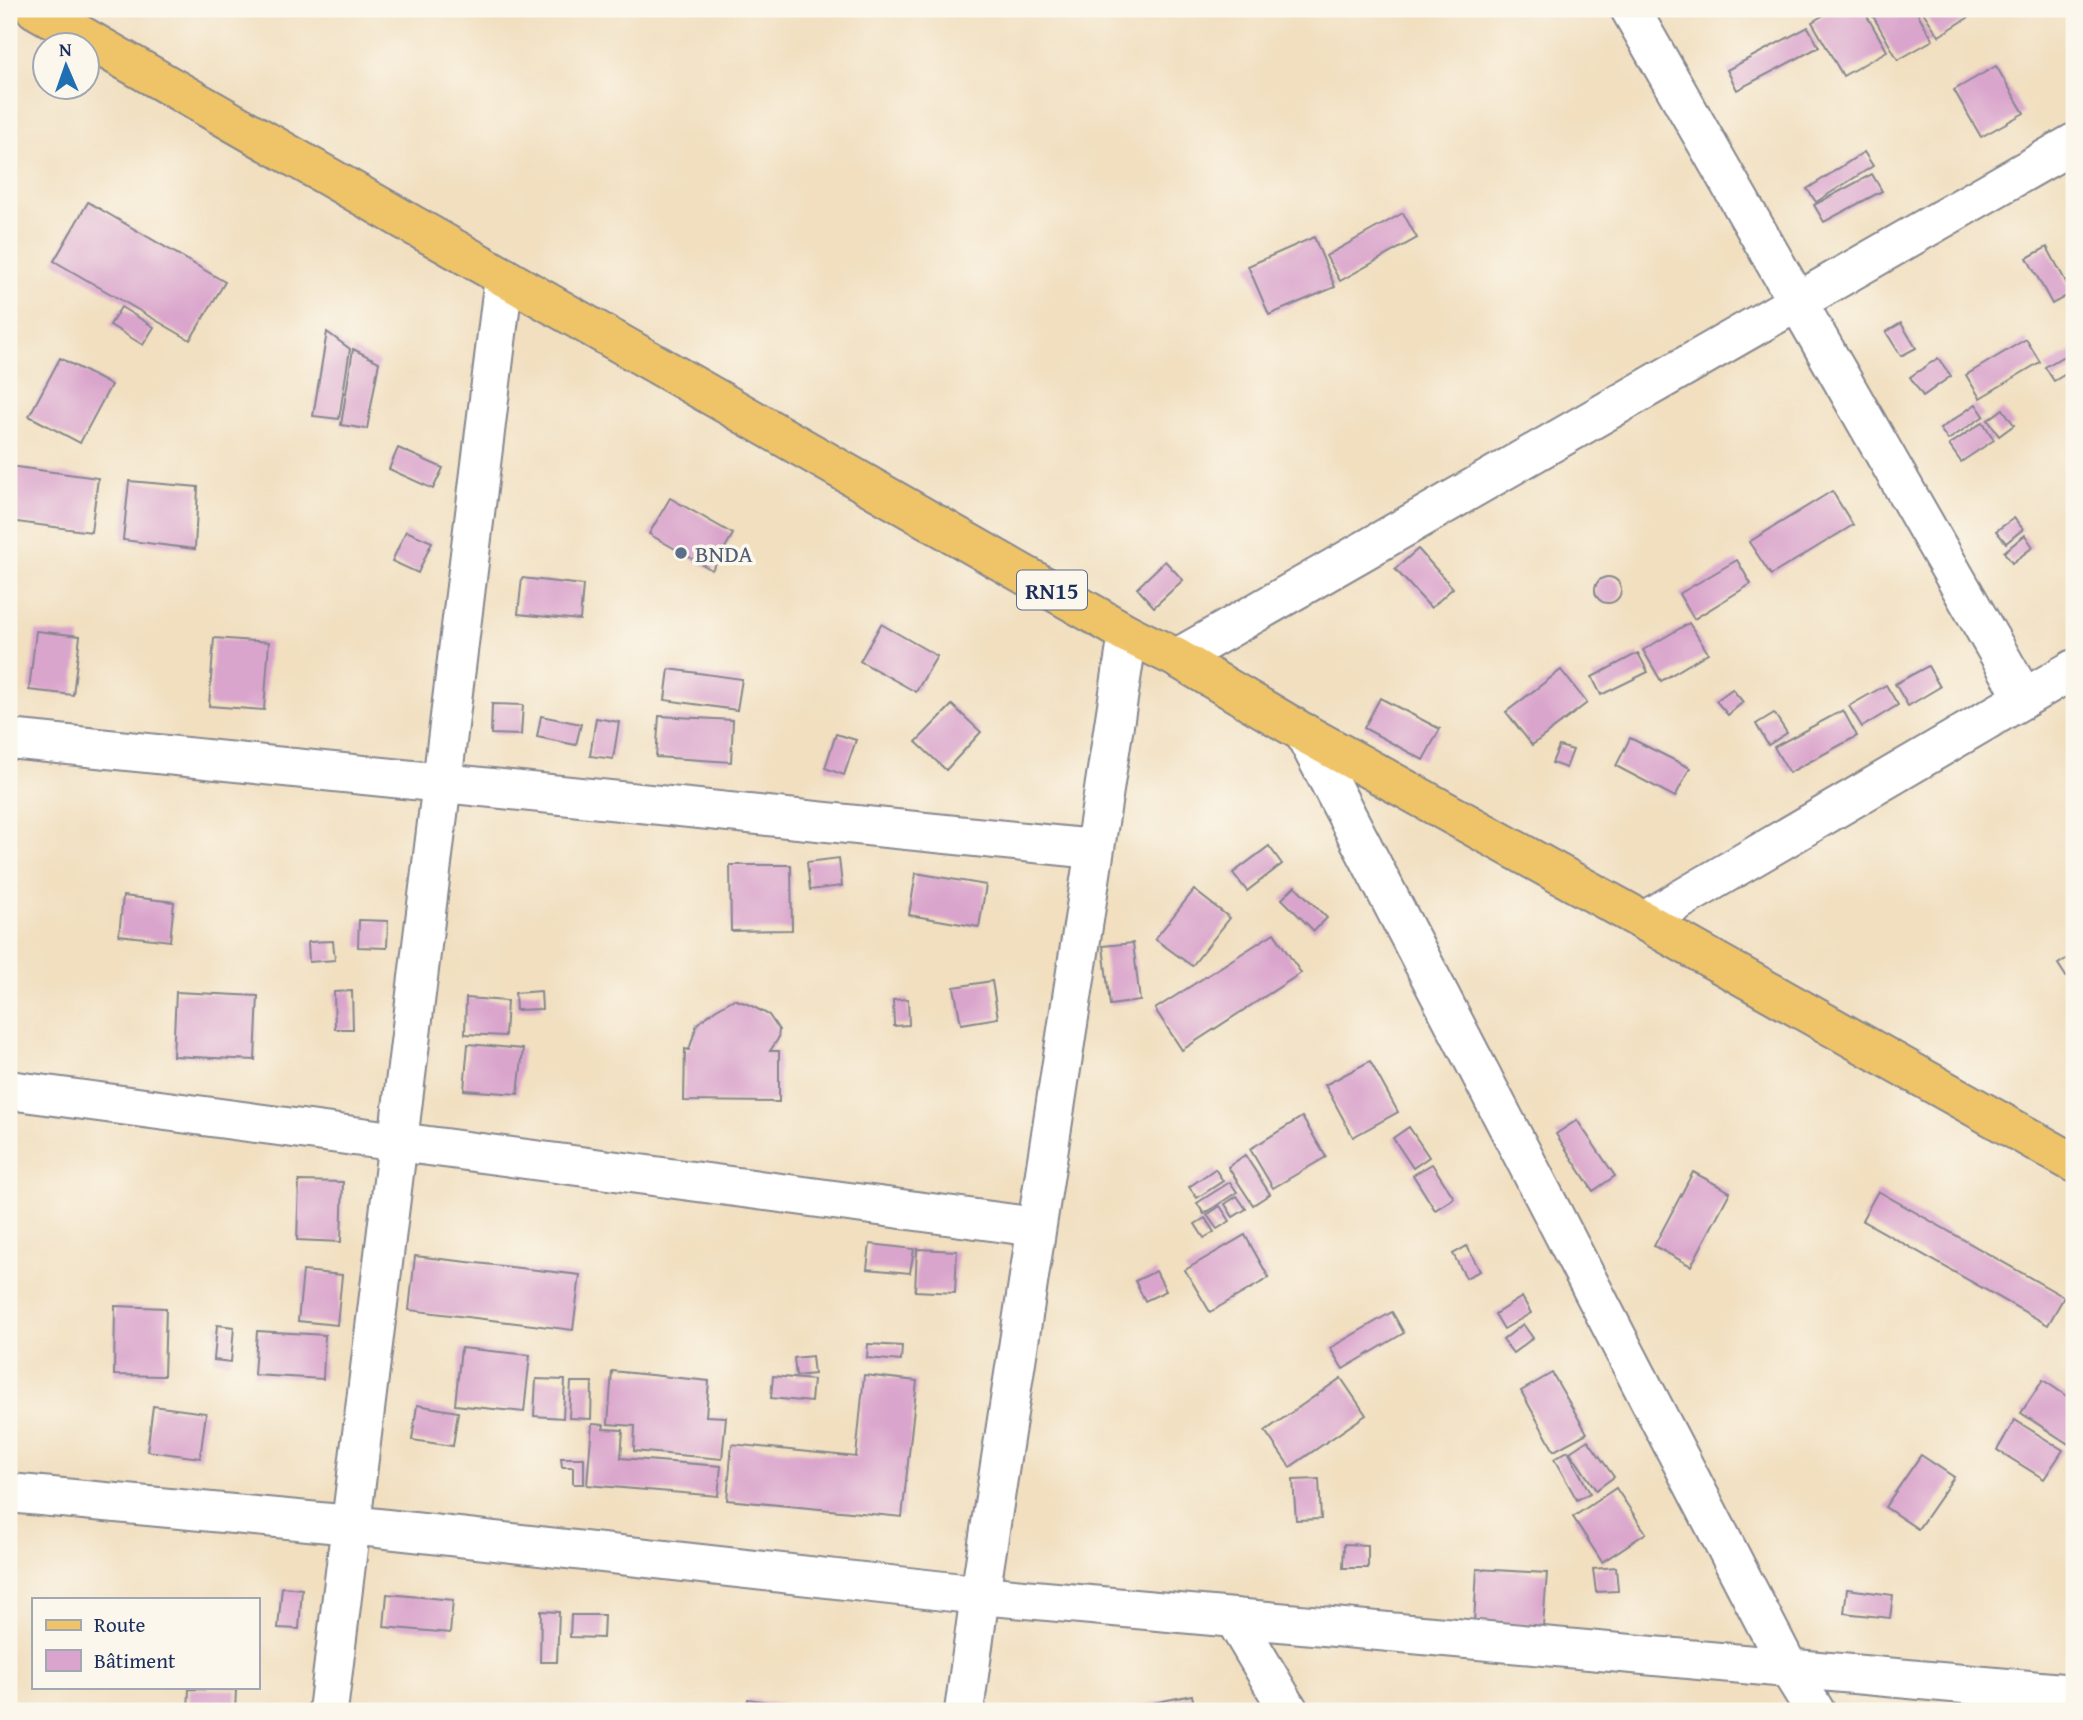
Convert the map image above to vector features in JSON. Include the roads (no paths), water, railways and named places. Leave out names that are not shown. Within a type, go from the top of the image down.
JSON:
[{"type":"main road","name":"RN15","points":[[34,9],[1128,634],[1177,658],[1304,733],[2074,1163]]},
{"type":"street","points":[[1630,9],[2024,698]]},
{"type":"street","points":[[1177,658],[2074,143]]},
{"type":"street","points":[[328,1711],[504,277]]},
{"type":"street","points":[[964,1711],[1128,634]]},
{"type":"street","points":[[1644,921],[2074,669]]},
{"type":"street","points":[[1304,733],[1789,1669],[1815,1711]]},
{"type":"street","points":[[9,739],[1094,849]]},
{"type":"street","points":[[9,1090],[1037,1227]]},
{"type":"street","points":[[9,1493],[351,1525],[980,1595],[2074,1694]]},
{"type":"street","points":[[1234,1618],[1289,1711]]},
{"type":"place","name":"BNDA","points":[[681,553]]}]
